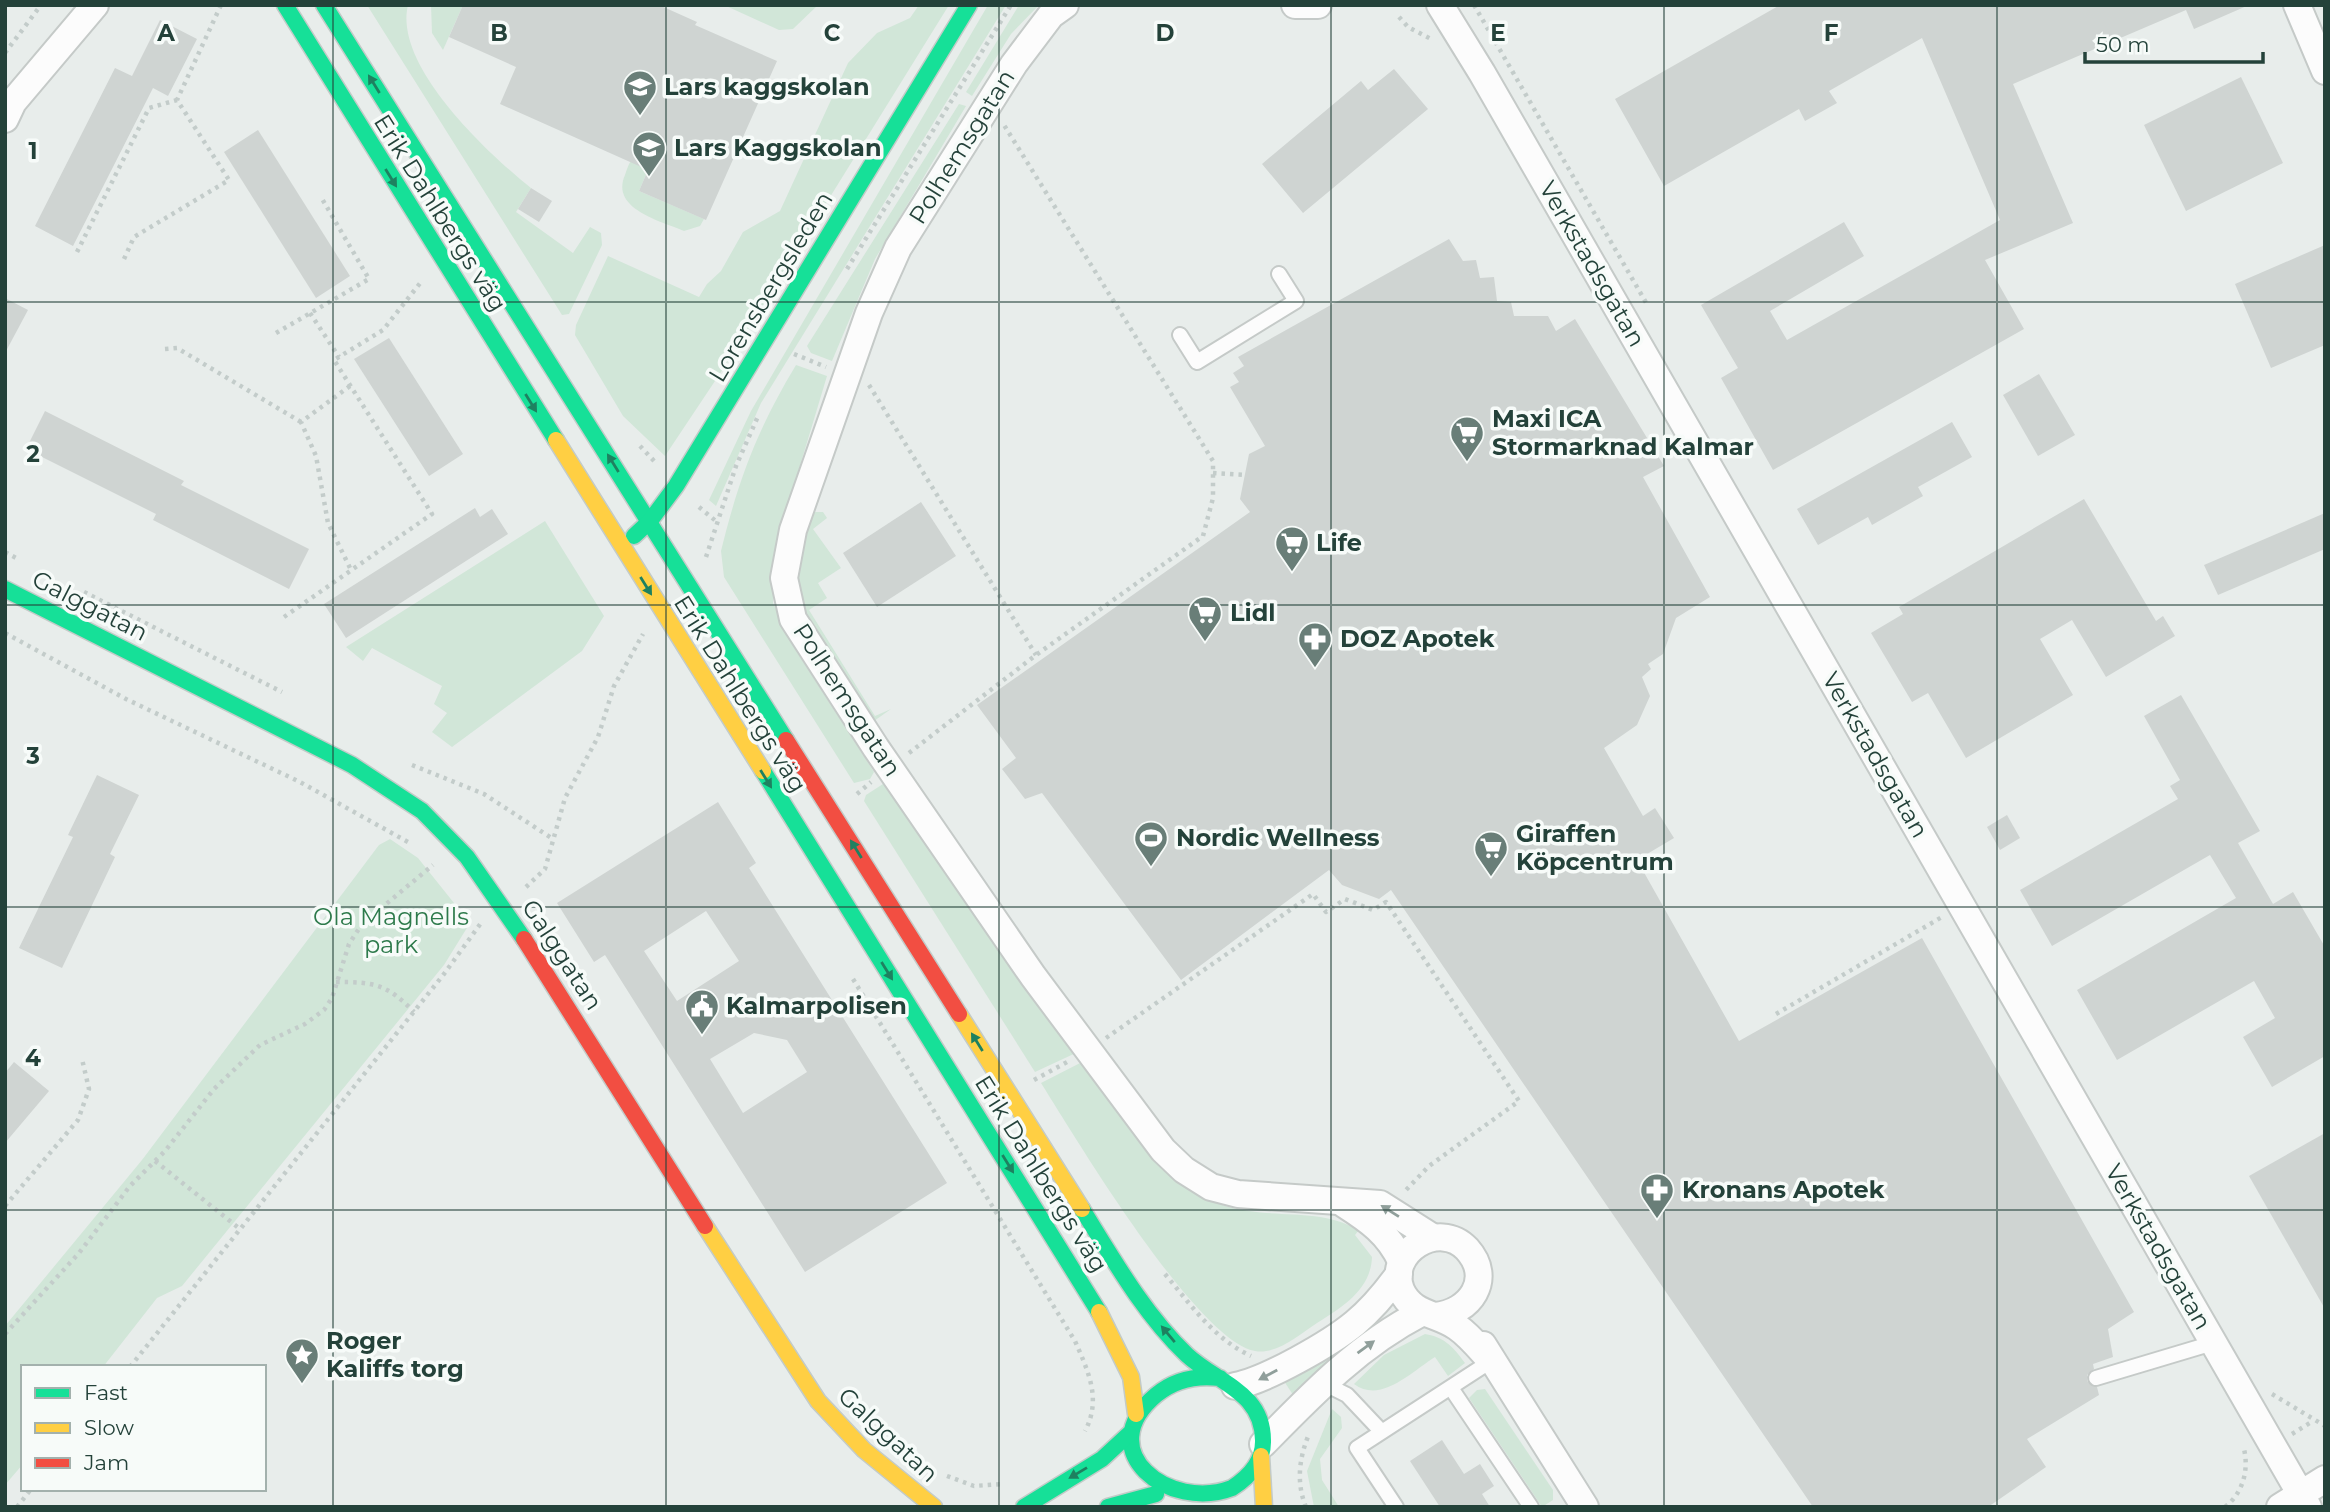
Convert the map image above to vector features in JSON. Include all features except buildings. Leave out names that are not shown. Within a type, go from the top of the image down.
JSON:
[{"type":"main road","name":"Erik Dahlbergs väg","points":[[285,5],[1078,1276],[1129,1368],[1136,1390],[1136,1414]]},
{"type":"main road","name":"Erik Dahlbergs väg","points":[[324,5],[1110,1252],[1164,1330],[1188,1357],[1228,1382],[1257,1411],[1262,1450],[1264,1507]]},
{"type":"main road","name":"Lorensbergsleden","points":[[622,547],[650,521],[683,474],[969,5]]},
{"type":"main road","name":"Galggatan","points":[[5,589],[352,765],[422,811],[467,857],[503,907],[804,1383],[858,1445],[934,1507]]},
{"type":"main road","name":"Erik Dahlbergs väg","points":[[1129,1434],[1142,1405],[1169,1385],[1197,1376],[1228,1382]]},
{"type":"main road","points":[[1129,1434],[1137,1473],[1156,1494],[1181,1505],[1203,1502],[1229,1490],[1251,1473],[1262,1450]]},
{"type":"main road","points":[[1024,1507],[1102,1460],[1129,1434]]},
{"type":"main road","points":[[1108,1507],[1156,1494]]},
{"type":"street","name":"Polhemsgatan","points":[[1065,5],[1051,15],[984,111],[898,248],[869,313],[793,530],[783,578],[793,619],[889,768],[1088,1050],[1163,1150],[1184,1170],[1211,1186],[1238,1194],[1380,1204],[1432,1237]]},
{"type":"street","points":[[1296,5],[1318,5]]},
{"type":"street","name":"Verkstadsgatan","points":[[1440,5],[2213,1343],[2296,1502]]},
{"type":"street","points":[[2297,5],[2325,71]]},
{"type":"street","points":[[5,119],[13,102],[92,6]]},
{"type":"street","name":"Polhemsgatan","points":[[1343,1203],[1374,1224],[1393,1243],[1400,1268]]},
{"type":"street","points":[[1228,1382],[1265,1377],[1354,1324],[1383,1296],[1416,1243],[1432,1237],[1450,1238],[1465,1248],[1476,1262],[1478,1280],[1473,1297],[1479,1335],[1491,1361],[1580,1505]]},
{"type":"street","points":[[1400,1268],[1400,1288],[1408,1303],[1428,1315],[1456,1326],[1491,1361]]},
{"type":"street","points":[[1262,1450],[1323,1383],[1388,1331],[1428,1315],[1461,1310],[1473,1297]]},
{"type":"street","points":[[2296,1502],[2325,1479]]},
{"type":"lane","points":[[1180,335],[1197,362],[1208,356],[1296,301],[1279,274]]},
{"type":"lane","points":[[2095,1378],[2213,1343]]},
{"type":"lane","points":[[1396,1507],[1357,1448],[1491,1361]]},
{"type":"lane","points":[[1323,1383],[1347,1395],[1381,1431]]},
{"type":"lane","points":[[1451,1388],[1531,1507]]},
{"type":"path","points":[[5,53],[41,5]]},
{"type":"path","points":[[77,252],[149,108],[177,100],[221,5]]},
{"type":"path","points":[[840,281],[1011,5]]},
{"type":"path","points":[[856,795],[1037,654],[1203,537],[1213,498],[1213,461],[1004,125],[956,94]]},
{"type":"path","points":[[124,259],[134,237],[229,180],[177,100]]},
{"type":"path","points":[[275,333],[369,279],[321,197]]},
{"type":"path","points":[[413,271],[428,294]]},
{"type":"path","points":[[284,617],[432,514],[334,360],[383,330],[421,282]]},
{"type":"path","points":[[310,313],[339,357]]},
{"type":"path","points":[[788,364],[799,347]]},
{"type":"path","points":[[165,349],[177,348],[301,422],[316,456],[328,523],[351,570]]},
{"type":"path","points":[[794,354],[869,385],[1037,654]]},
{"type":"path","points":[[301,422],[350,386]]},
{"type":"path","points":[[705,558],[736,466],[763,407]]},
{"type":"path","points":[[1213,473],[1245,475]]},
{"type":"path","points":[[633,626],[648,650]]},
{"type":"path","points":[[5,633],[127,699],[300,782],[387,830]]},
{"type":"path","points":[[132,1365],[414,1012],[480,924],[545,869],[565,798],[598,737],[614,686],[640,638]]},
{"type":"path","points":[[5,1334],[79,1253],[130,1186],[155,1161],[214,1089],[260,1045],[305,1024],[324,1010],[349,944],[362,924],[434,864]]},
{"type":"path","points":[[1034,1080],[1088,1050],[1314,894],[1326,912],[1345,899],[1373,910],[1386,902],[1520,1101]]},
{"type":"path","points":[[1776,1014],[1946,915]]},
{"type":"path","points":[[846,968],[1075,1341],[1094,1394],[1091,1416],[1079,1440]]},
{"type":"path","points":[[336,982],[369,982],[394,991],[414,1012]]},
{"type":"path","points":[[5,1206],[78,1120],[89,1088],[82,1059]]},
{"type":"path","points":[[155,1161],[240,1229]]},
{"type":"path","points":[[1306,1507],[1299,1490],[1301,1451],[1310,1431]]},
{"type":"path","points":[[2224,1507],[2242,1484],[2247,1463]]},
{"type":"path","points":[[944,1474],[974,1486],[986,1487],[1009,1482]]},
{"type":"path","points":[[17,1507],[29,1491]]},
{"type":"green space","points":[[367,5],[408,5],[407,29],[415,55],[429,81],[470,131],[531,188],[516,212],[573,253],[590,227],[601,233],[602,245],[569,314],[562,315]]},
{"type":"green space","points":[[431,5],[463,5],[443,50],[432,33]]},
{"type":"green space","points":[[724,5],[818,5],[793,29],[779,30]]},
{"type":"green space","points":[[919,5],[949,5],[729,360],[665,456],[623,416],[575,335],[576,325],[608,256],[699,297],[707,284],[721,271],[743,232],[780,211],[848,63],[877,33],[910,18]]},
{"type":"green space","points":[[988,5],[1006,5],[761,403],[716,506],[709,500],[751,411]]},
{"type":"green space","points":[[1019,5],[1039,5],[1011,34],[972,96],[966,92]]},
{"type":"green space","points":[[959,104],[966,106],[875,259],[832,361],[811,353],[807,346]]},
{"type":"green space","points":[[662,137],[639,191],[704,219],[700,226],[684,231],[640,212],[625,197],[622,187],[630,163]]},
{"type":"green space","points":[[796,365],[827,376],[774,552],[773,603],[797,652],[874,772],[870,779],[854,783],[724,577],[721,551],[742,477],[770,411]]},
{"type":"green space","points":[[814,512],[823,512],[827,518],[813,529],[841,568],[818,583],[827,598],[809,610],[875,716],[891,709],[874,721],[801,610],[797,556]]},
{"type":"green space","points":[[545,521],[604,616],[582,651],[452,747],[432,732],[447,713],[434,704],[442,686],[372,648],[363,661],[346,647]]},
{"type":"green space","points":[[883,784],[1078,1052],[1035,1072],[864,801],[866,795]]},
{"type":"green space","name":"Ola Magnells park","points":[[390,839],[418,858],[470,923],[444,965],[182,1286],[157,1298],[105,1365],[21,1365],[21,1466],[5,1485],[5,1326],[142,1160],[379,845]]},
{"type":"green space","points":[[1084,1061],[1151,1156],[1194,1192],[1219,1204],[1249,1211],[1332,1219],[1359,1230],[1355,1235],[1372,1257],[1367,1279],[1361,1288],[1336,1310],[1280,1347],[1255,1351],[1231,1339],[1202,1313],[1139,1234],[1041,1083]]},
{"type":"green space","points":[[1425,1334],[1448,1344],[1465,1363],[1448,1376],[1435,1357],[1396,1384],[1385,1388],[1364,1389],[1354,1384],[1384,1355]]},
{"type":"green space","points":[[1347,1341],[1350,1345],[1295,1398],[1284,1381]]},
{"type":"green space","points":[[1485,1389],[1553,1490],[1553,1500],[1542,1507],[1469,1398],[1477,1390]]},
{"type":"green space","points":[[1332,1409],[1341,1417],[1342,1428],[1320,1459],[1322,1480],[1339,1507],[1314,1507],[1307,1471]]},
{"type":"traffic: fast","points":[[285,5],[556,440]]},
{"type":"traffic: fast","points":[[324,5],[786,740]]},
{"type":"traffic: fast","points":[[634,536],[650,521],[676,486],[969,5]]},
{"type":"traffic: fast","points":[[5,589],[352,765],[422,811],[467,857],[524,939]]},
{"type":"traffic: fast","points":[[763,771],[1099,1312]]},
{"type":"traffic: fast","points":[[1082,1209],[1130,1285],[1171,1339],[1199,1365],[1212,1373],[1224,1382],[1237,1390],[1256,1411],[1261,1425],[1263,1442],[1258,1463],[1232,1488],[1208,1493],[1184,1491],[1163,1484],[1146,1472],[1134,1455],[1131,1437],[1138,1416],[1156,1395],[1171,1385],[1194,1378],[1203,1377],[1211,1377],[1220,1378]]},
{"type":"traffic: fast","points":[[1024,1507],[1102,1459],[1129,1434]]},
{"type":"traffic: fast","points":[[1108,1507],[1156,1494]]},
{"type":"traffic: slow","points":[[556,440],[763,771]]},
{"type":"traffic: slow","points":[[959,1014],[1082,1209]]},
{"type":"traffic: slow","points":[[705,1226],[818,1401],[864,1450],[934,1507]]},
{"type":"traffic: slow","points":[[1099,1312],[1131,1377],[1136,1414]]},
{"type":"traffic: slow","points":[[1261,1456],[1264,1507]]},
{"type":"traffic: jam","points":[[786,740],[959,1014]]},
{"type":"traffic: jam","points":[[524,939],[705,1226]]},
{"type":"place","name":"Lars kaggskolan","points":[[640,117]]},
{"type":"place","name":"Lars Kaggskolan","points":[[649,178]]},
{"type":"place","name":"Maxi ICA Stormarknad Kalmar","points":[[1467,463]]},
{"type":"place","name":"Life","points":[[1292,573]]},
{"type":"place","name":"Lidl","points":[[1205,643]]},
{"type":"place","name":"DOZ Apotek","points":[[1315,669]]},
{"type":"place","name":"Nordic Wellness","points":[[1151,868]]},
{"type":"place","name":"Giraffen Köpcentrum","points":[[1491,878]]},
{"type":"place","name":"Kalmarpolisen","points":[[702,1036]]},
{"type":"place","name":"Kronans Apotek","points":[[1657,1220]]},
{"type":"place","name":"Roger Kaliffs torg","points":[[302,1385]]}]
